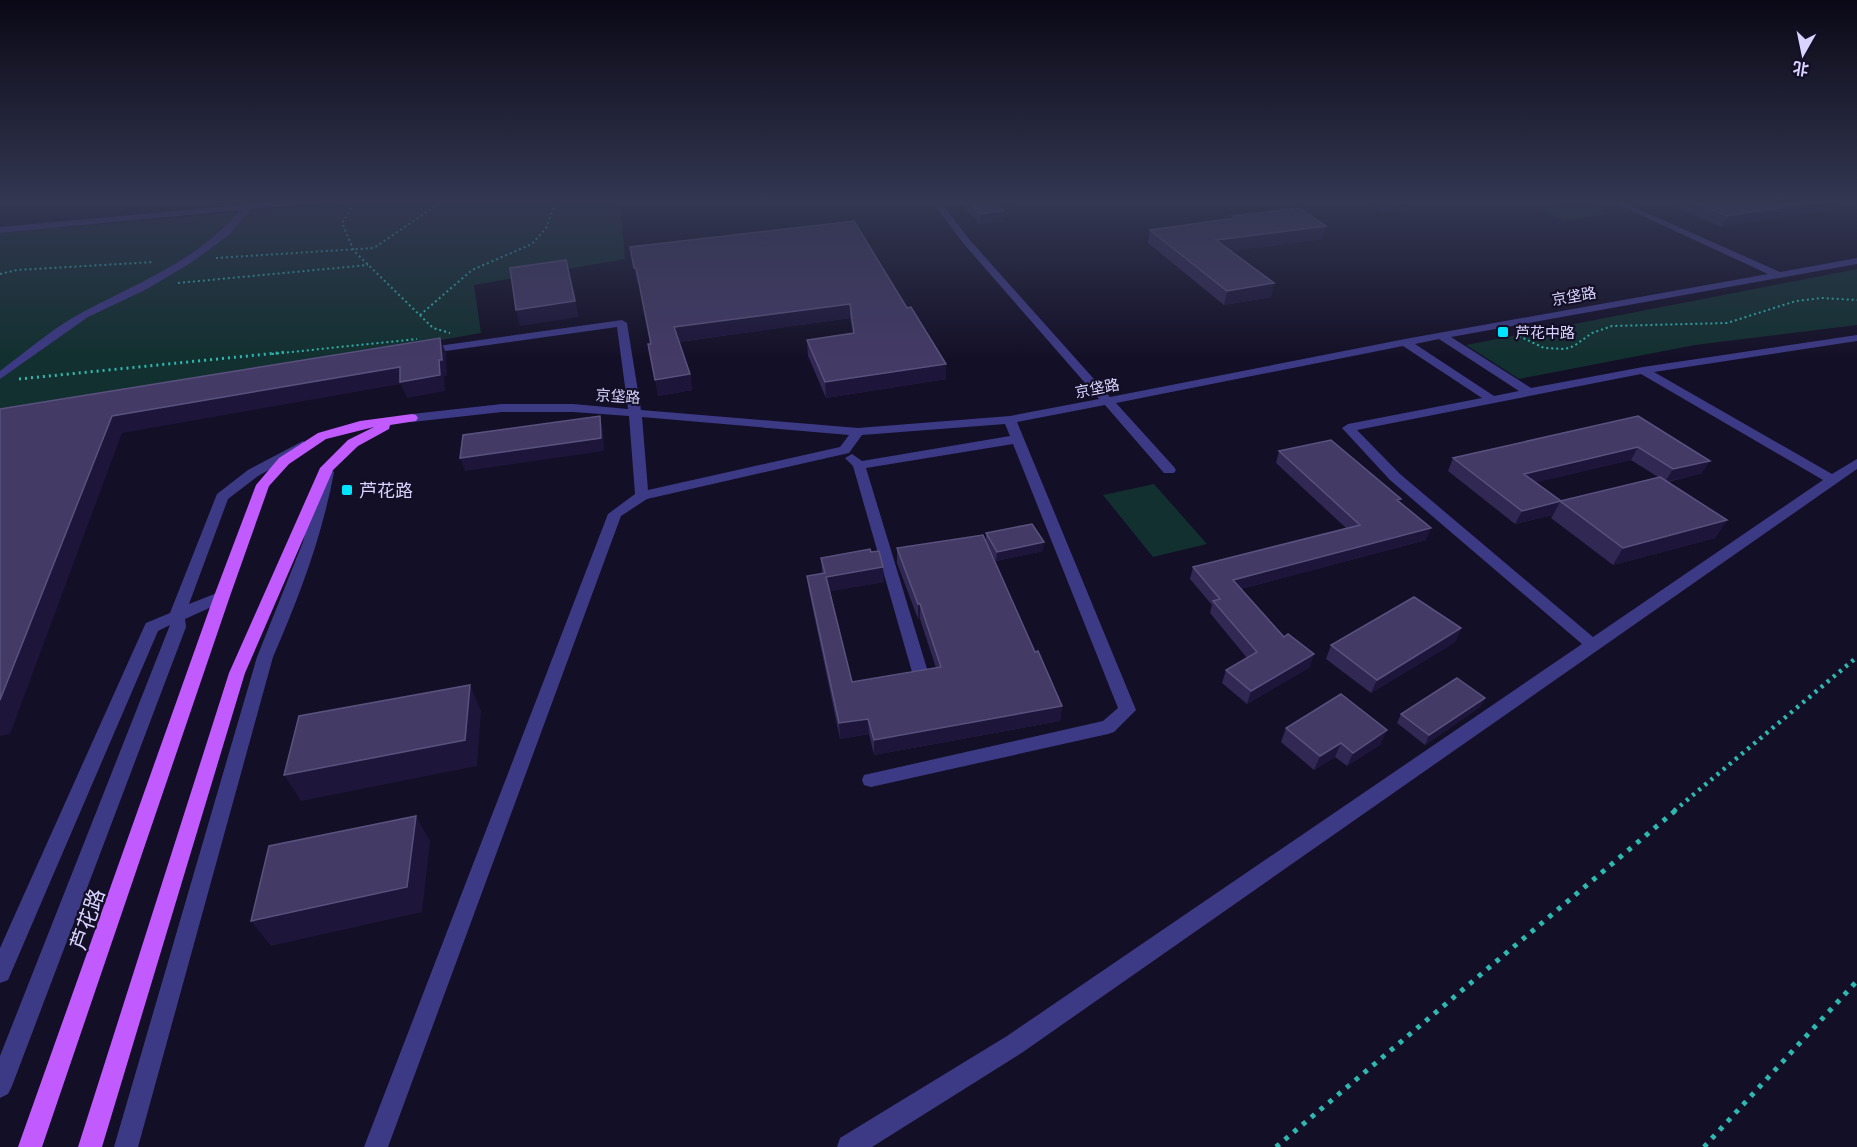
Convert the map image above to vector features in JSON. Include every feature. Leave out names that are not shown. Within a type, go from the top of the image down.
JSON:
[{"type":"main road","name":"芦花路","points":[[30,1147],[222,596],[263,485],[284,461],[322,436],[360,425],[412,418]]},
{"type":"main road","points":[[90,1147],[237,673],[327,468],[360,439],[383,427],[412,418]]},
{"type":"street","points":[[0,376],[84,315],[143,287],[198,254]]},
{"type":"street","points":[[977,254],[1169,470]]},
{"type":"street","points":[[1731,254],[1779,275]]},
{"type":"street","name":"京垡路","points":[[412,418],[502,408],[573,408],[858,432],[1010,420],[1405,342],[1857,261]]},
{"type":"street","points":[[417,352],[622,322],[635,412],[642,496]]},
{"type":"street","points":[[1442,336],[1527,391]]},
{"type":"street","points":[[1594,646],[1395,477],[1348,428],[1643,370],[1857,338]]},
{"type":"street","points":[[1405,342],[1491,399]]},
{"type":"street","points":[[1643,370],[1832,480]]},
{"type":"street","points":[[871,780],[1108,727],[1127,710],[1010,420]]},
{"type":"street","points":[[376,1147],[615,514],[642,496],[844,450],[858,432]]},
{"type":"street","points":[[0,1086],[178,627],[177,616],[222,497],[253,472],[322,436]]},
{"type":"street","points":[[859,465],[1018,439]]},
{"type":"street","points":[[844,450],[859,465],[920,672]]},
{"type":"street","points":[[862,1143],[1015,1044],[1857,463]]},
{"type":"street","points":[[126,1147],[265,657],[290,601],[324,493],[327,468]]},
{"type":"street","points":[[0,973],[152,627],[222,596]]},
{"type":"path","points":[[0,274],[17,270],[308,254]]},
{"type":"path","points":[[357,254],[433,328],[456,335],[445,336]]},
{"type":"path","points":[[420,315],[472,270],[510,254]]},
{"type":"path","points":[[179,283],[368,265]]},
{"type":"path","points":[[1500,325],[1532,344],[1553,349],[1572,347],[1589,334],[1610,327],[1643,323],[1698,326],[1730,323],[1788,303],[1812,299],[1857,300]]},
{"type":"path","points":[[12,380],[421,338]]},
{"type":"path","points":[[1276,1147],[1857,657]]},
{"type":"path","points":[[1704,1147],[1857,981]]},
{"type":"green space","points":[[0,254],[625,254],[625,259],[474,285],[481,333],[0,417]]},
{"type":"green space","points":[[1857,269],[1857,325],[1695,345],[1519,379],[1466,345]]},
{"type":"green space","points":[[1154,484],[1207,544],[1153,557],[1103,495]]},
{"type":"building","points":[[631,254],[874,254],[907,308],[911,307],[946,364],[825,382],[807,340],[854,333],[850,304],[674,327],[690,374],[655,380],[648,344],[651,344],[636,268],[634,268]]},
{"type":"building","points":[[1180,254],[1234,254],[1274,283],[1227,291]]},
{"type":"building","points":[[566,260],[575,301],[516,310],[510,268]]},
{"type":"building","points":[[440,338],[442,360],[439,360],[440,375],[400,382],[400,367],[112,416],[0,700],[0,409]]},
{"type":"building","points":[[600,416],[601,438],[460,458],[463,435]]},
{"type":"building","points":[[1638,416],[1710,461],[1673,469],[1638,447],[1524,474],[1561,501],[1522,511],[1453,458]]},
{"type":"building","points":[[1331,440],[1401,499],[1397,500],[1431,528],[1233,580],[1284,637],[1288,634],[1314,654],[1251,691],[1226,670],[1257,652],[1213,601],[1220,599],[1193,567],[1360,525],[1279,451]]},
{"type":"building","points":[[1660,477],[1727,520],[1623,548],[1560,501]]},
{"type":"building","points":[[1032,524],[1044,542],[997,552],[986,533]]},
{"type":"building","points":[[983,535],[1035,652],[1038,651],[1062,706],[874,740],[868,719],[839,723],[807,576],[825,573],[821,558],[870,549],[871,552],[879,551],[883,567],[826,577],[852,682],[941,667],[920,604],[918,604],[897,548]]},
{"type":"building","points":[[1414,597],[1461,628],[1377,680],[1331,645]]},
{"type":"building","points":[[1457,678],[1485,698],[1429,735],[1401,714]]},
{"type":"building","points":[[470,685],[465,740],[284,775],[299,716]]},
{"type":"building","points":[[1341,694],[1387,730],[1353,753],[1341,743],[1320,756],[1286,728]]},
{"type":"building","points":[[416,816],[407,887],[251,921],[269,846]]},
{"type":"place","name":"芦花中路","points":[[1503,332]]},
{"type":"place","name":"芦花路","points":[[347,490]]}]
